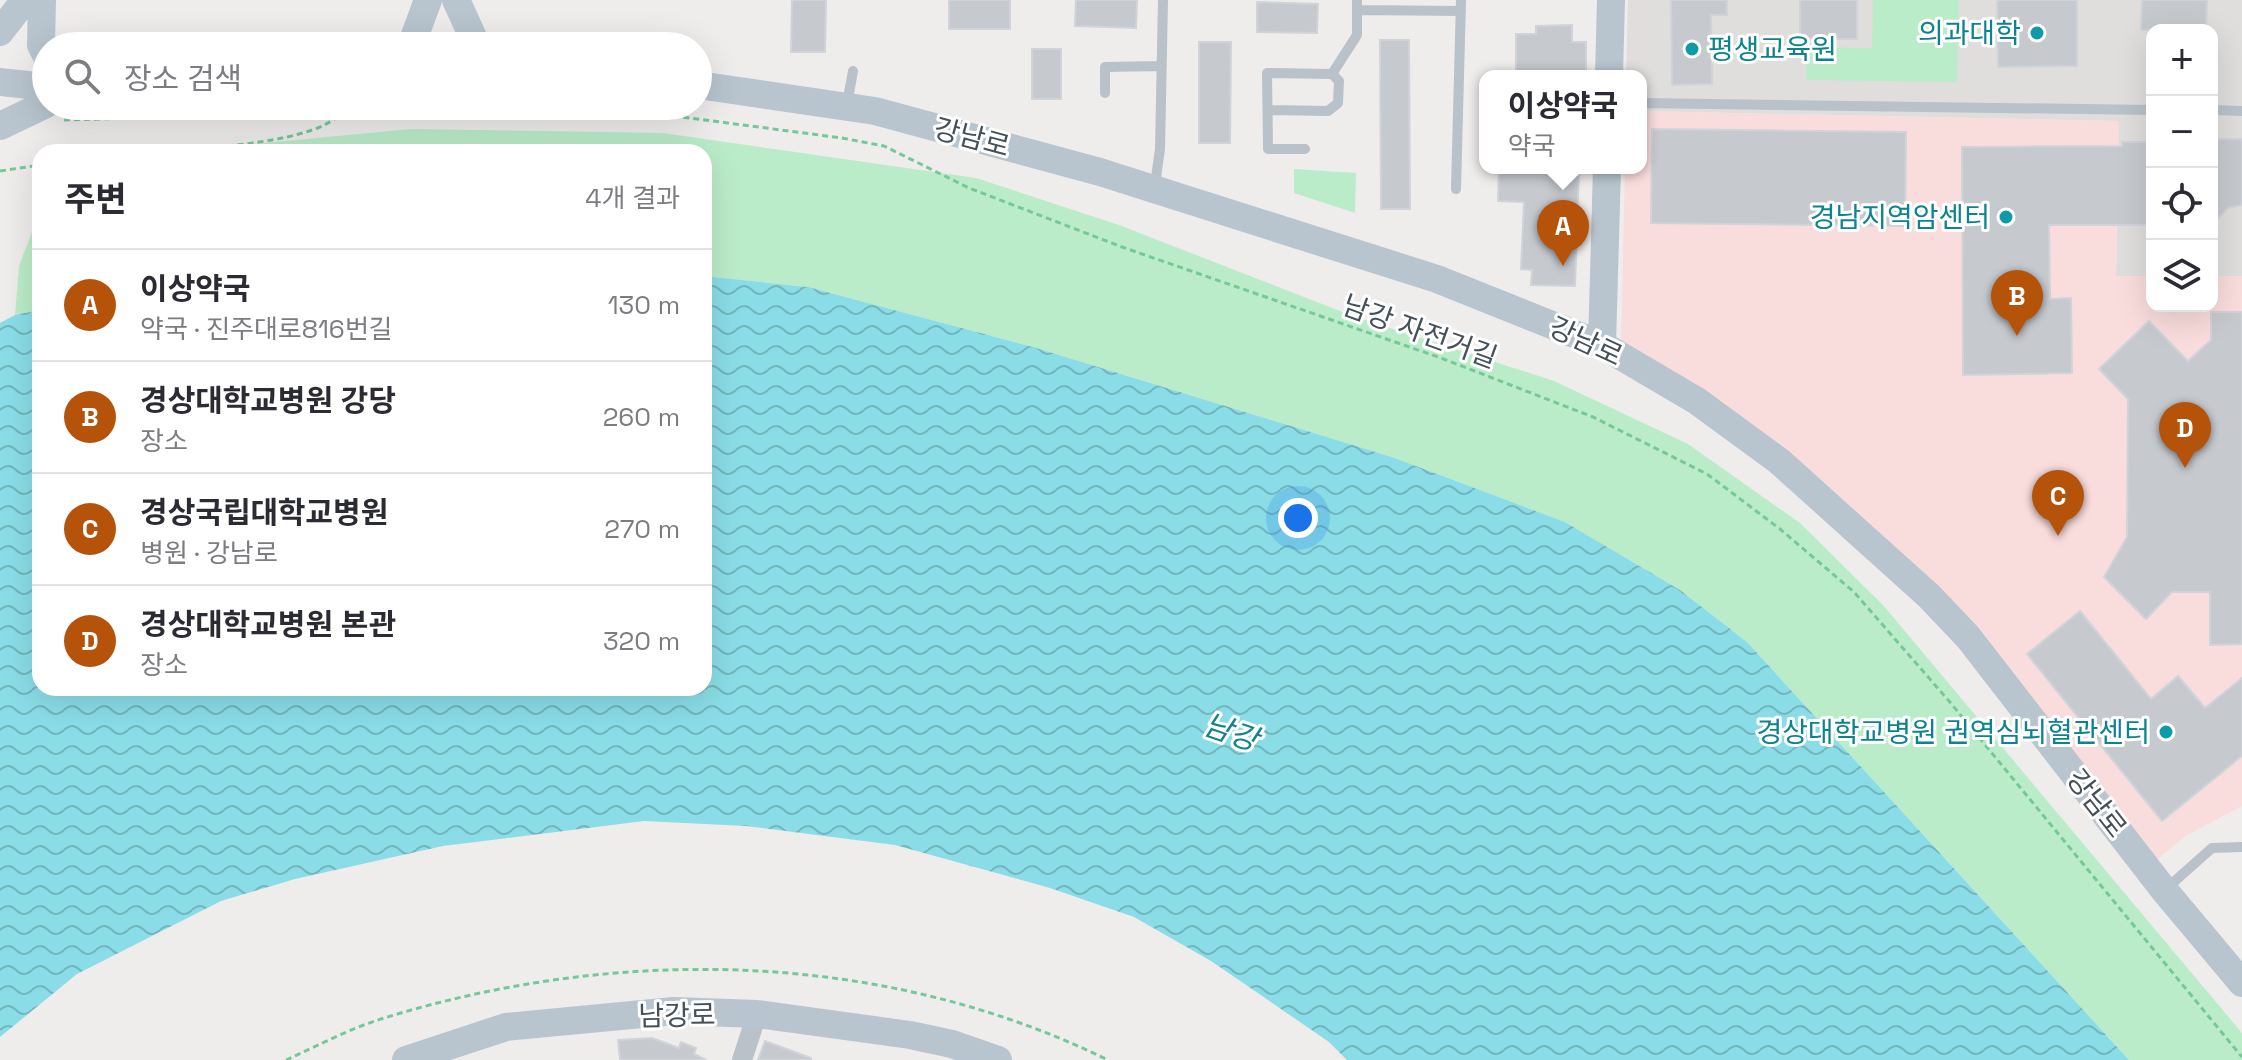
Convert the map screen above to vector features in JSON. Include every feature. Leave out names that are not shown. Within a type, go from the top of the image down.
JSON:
[{"type":"street","points":[[0,32],[25,0]]},
{"type":"street","points":[[41,32],[42,0]]},
{"type":"street","points":[[416,32],[428,0]]},
{"type":"street","points":[[456,0],[471,32]]},
{"type":"street","points":[[1609,70],[1611,0]]},
{"type":"street","points":[[0,82],[32,85]]},
{"type":"street","name":"강남로","points":[[712,87],[847,106],[1155,187],[1437,279],[1602,345],[1697,401],[1779,461],[1929,596],[1968,637],[2164,890],[2242,983]]},
{"type":"street","points":[[0,126],[32,118]]},
{"type":"street","points":[[1602,345],[1607,174]]},
{"type":"street","name":"남강로","points":[[406,1060],[506,1027],[674,1011],[757,1014],[998,1060]]},
{"type":"street","points":[[742,1060],[757,1014]]},
{"type":"lane","points":[[1155,187],[1160,149],[1163,0]]},
{"type":"lane","points":[[1332,74],[1357,35],[1357,5],[1461,6],[1456,189]]},
{"type":"lane","points":[[1105,93],[1105,67],[1162,66]]},
{"type":"lane","points":[[847,106],[853,71]]},
{"type":"lane","points":[[1269,110],[1328,111],[1338,103],[1339,81],[1332,74],[1267,73],[1268,149],[1305,149]]},
{"type":"lane","points":[[1647,103],[2146,110]]},
{"type":"lane","points":[[2218,110],[2242,111]]},
{"type":"lane","points":[[2164,890],[2212,848],[2242,847]]},
{"type":"path","points":[[229,144],[305,134],[335,120]]},
{"type":"path","name":"남강 자전거길","points":[[702,120],[758,125],[884,146],[969,188],[1038,215],[1441,358],[1593,417],[1707,474],[1804,548],[1854,592],[1949,701],[2242,1057]]},
{"type":"path","points":[[0,171],[32,166]]},
{"type":"shaded area","points":[[1628,0],[2242,0],[2242,276],[2218,276],[2218,24],[2146,24],[2146,276],[2116,276],[2119,121],[1647,111],[1647,70],[1626,70]]},
{"type":"shaded area","points":[[1647,111],[2119,121],[2116,276],[2146,276],[2146,312],[2218,312],[2218,276],[2242,276],[2242,806],[2187,835],[2155,861],[1965,618],[1621,346],[1625,174],[1647,174]]},
{"type":"green space","points":[[1873,0],[1959,0],[1957,82],[1806,80],[1807,47],[1872,48]]},
{"type":"green space","points":[[411,129],[663,133],[976,178],[1119,225],[1353,316],[1554,381],[1688,444],[1800,523],[1883,605],[2242,1033],[2242,1060],[2129,1060],[1747,642],[1680,590],[1565,522],[1392,457],[1033,347],[808,287],[712,277],[712,144],[254,144]]},
{"type":"green space","points":[[1294,169],[1356,173],[1355,213],[1294,193]]},
{"type":"green space","points":[[32,232],[32,312],[15,315],[19,266]]},
{"type":"water","name":"남강","points":[[712,277],[808,287],[1033,347],[1392,457],[1565,522],[1680,590],[1747,642],[2129,1060],[1347,1060],[1329,1042],[1211,961],[1134,917],[1050,888],[895,845],[746,826],[644,821],[443,846],[295,879],[221,901],[77,974],[0,1037],[0,323],[15,315],[32,312],[32,696],[712,696]]},
{"type":"building","points":[[792,0],[826,0],[825,52],[791,52]]},
{"type":"building","points":[[949,0],[1010,0],[1010,29],[949,29]]},
{"type":"building","points":[[1076,0],[1137,0],[1136,28],[1075,26]]},
{"type":"building","name":"평생교육원","points":[[1671,0],[1727,0],[1727,15],[1711,15],[1712,84],[1672,85]]},
{"type":"building","points":[[1800,0],[1857,0],[1857,39],[1800,39]]},
{"type":"building","name":"의과대학","points":[[1997,0],[2077,0],[2077,66],[1998,67]]},
{"type":"building","points":[[2142,0],[2207,0],[2206,24],[2146,24],[2146,30],[2141,30]]},
{"type":"building","points":[[1257,2],[1318,4],[1317,33],[1257,32]]},
{"type":"building","points":[[1572,25],[1572,42],[1586,42],[1586,70],[1516,70],[1516,34],[1536,34],[1536,26]]},
{"type":"building","points":[[1380,40],[1409,40],[1410,209],[1381,209]]},
{"type":"building","points":[[1199,42],[1231,42],[1230,143],[1199,143]]},
{"type":"building","points":[[1032,49],[1061,49],[1061,99],[1032,99]]},
{"type":"building","points":[[1652,129],[1906,132],[1905,226],[1651,223]]},
{"type":"building","points":[[2218,139],[2242,139],[2242,205],[2228,208],[2218,218]]},
{"type":"building","points":[[2122,142],[2146,142],[2146,225],[2049,225],[2050,299],[2071,298],[2072,373],[1963,375],[1962,147],[2122,146]]},
{"type":"building","points":[[1499,174],[1579,174],[1575,286],[1531,285],[1532,270],[1521,269],[1524,202],[1498,201]]},
{"type":"building","points":[[2211,312],[2242,312],[2242,644],[2210,645],[2210,592],[2172,592],[2146,619],[2104,577],[2127,537],[2128,399],[2099,369],[2149,321],[2188,361],[2211,340]]},
{"type":"building","name":"경상대학교병원 권역심뇌혈관센터","points":[[2080,611],[2151,699],[2178,676],[2205,708],[2242,678],[2242,756],[2162,821],[2027,654]]},
{"type":"building","points":[[652,1038],[679,1048],[681,1042],[696,1048],[694,1054],[706,1060],[620,1060],[618,1040]]},
{"type":"building","points":[[765,1041],[811,1058],[811,1060],[758,1060]]},
{"type":"place","name":"의과대학","points":[[2037,33]]},
{"type":"place","name":"평생교육원","points":[[1692,49]]},
{"type":"place","name":"경남지역암센터","points":[[2006,217]]},
{"type":"place","name":"이상약국","points":[[1563,266]]},
{"type":"place","name":"경상대학교병원 강당","points":[[2017,336]]},
{"type":"place","name":"경상대학교병원 본관","points":[[2185,468]]},
{"type":"place","name":"경상국립대학교병원","points":[[2058,536]]},
{"type":"place","name":"경상대학교병원 권역심뇌혈관센터","points":[[2166,732]]}]
